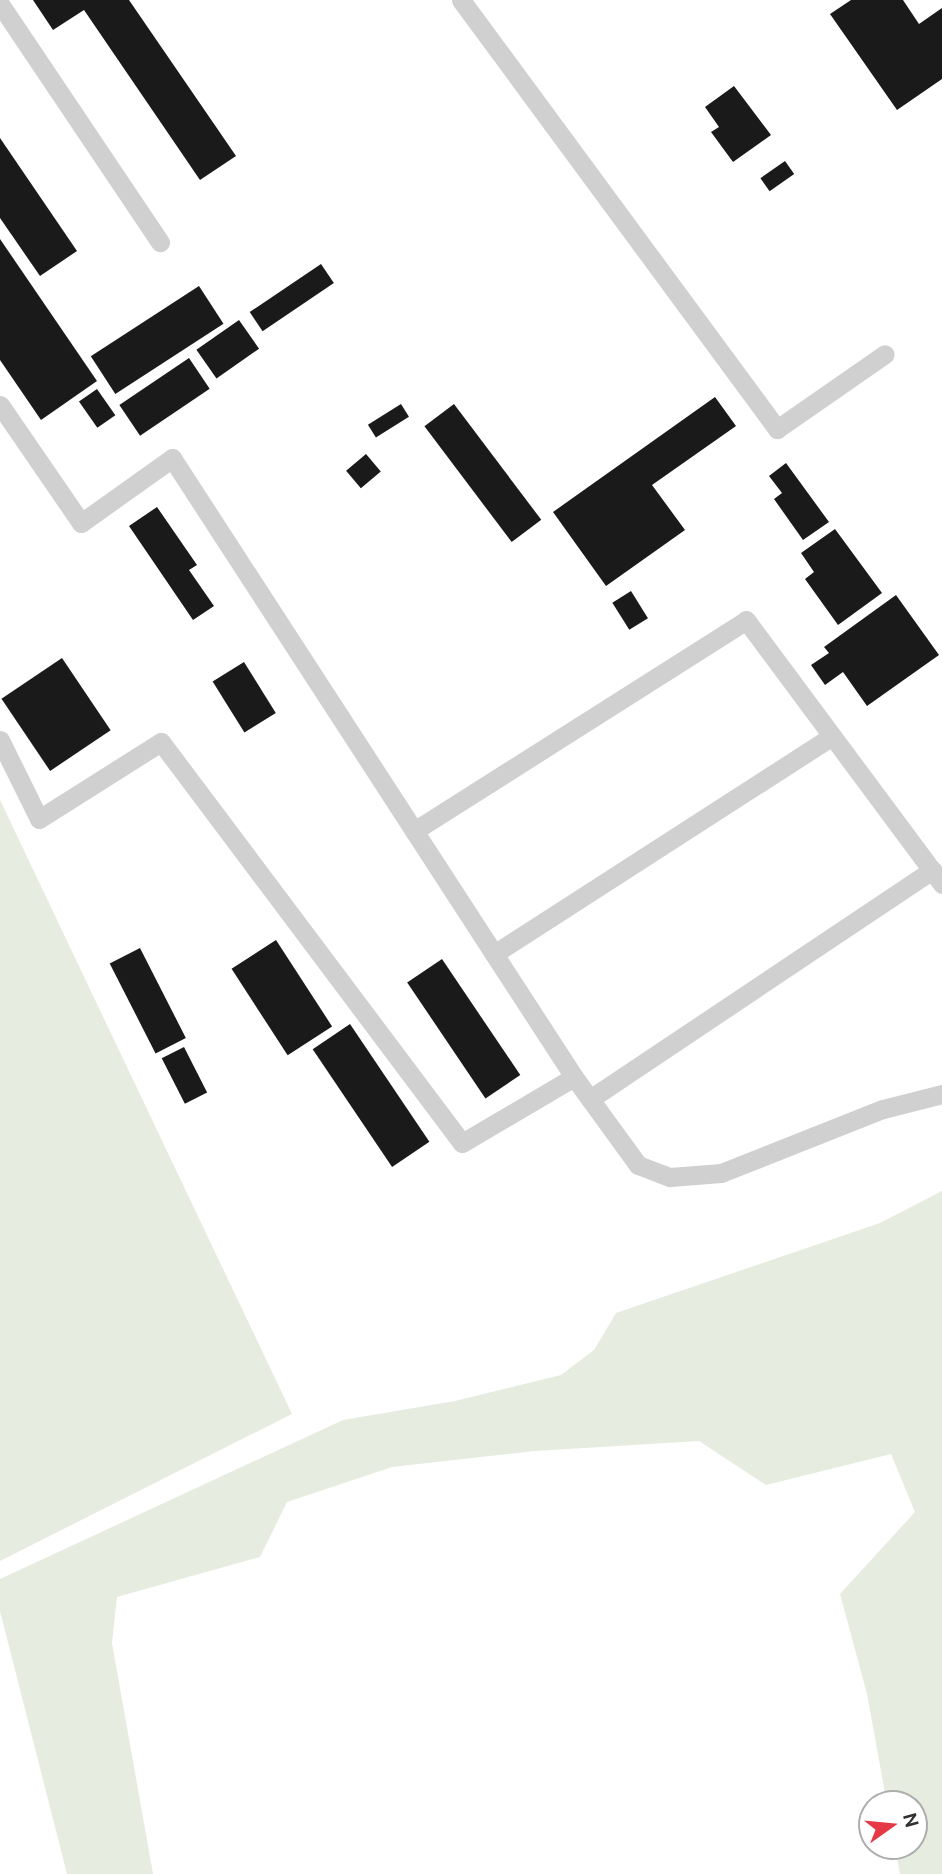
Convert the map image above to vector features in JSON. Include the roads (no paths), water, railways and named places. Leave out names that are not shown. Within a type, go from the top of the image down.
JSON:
[{"type":"lane","points":[[461,0],[777,429],[885,354]]},
{"type":"lane","points":[[0,5],[160,242]]},
{"type":"lane","points":[[0,405],[81,523],[172,458],[574,1077],[638,1165],[670,1177],[721,1173],[883,1109],[942,1094]]},
{"type":"lane","points":[[414,831],[746,620],[937,877],[590,1099]]},
{"type":"lane","points":[[494,954],[832,736]]},
{"type":"lane","points":[[0,740],[39,819],[161,742],[462,1143],[574,1077]]}]
